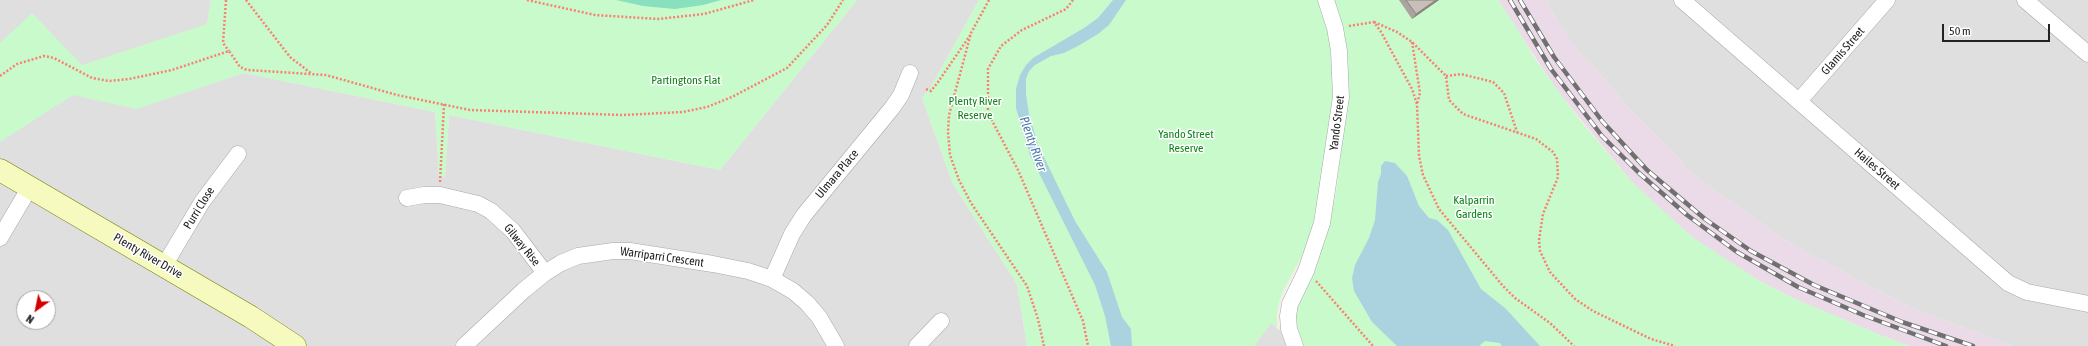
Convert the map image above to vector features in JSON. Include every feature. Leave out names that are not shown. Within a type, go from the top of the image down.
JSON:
[{"type":"street","name":"Yando Street","points":[[1295,346],[1291,340],[1288,316],[1295,291],[1306,271],[1322,223],[1341,97],[1341,72],[1335,28],[1326,0]]},
{"type":"street","name":"Hailes Street","points":[[1682,0],[2008,283],[2027,292],[2088,304]]},
{"type":"street","name":"Glamis Street","points":[[1799,101],[1887,0]]},
{"type":"street","points":[[2025,0],[2088,54]]},
{"type":"street","name":"Ulmara Place","points":[[772,279],[792,234],[804,215],[892,108],[901,95],[910,74]]},
{"type":"street","name":"Purri Close","points":[[164,266],[202,202],[238,154]]},
{"type":"street","name":"Plenty River Drive","points":[[0,170],[164,266],[295,346]]},
{"type":"street","points":[[0,238],[30,187]]},
{"type":"street","name":"Gilway Rise","points":[[407,198],[424,195],[440,195],[478,204],[491,211],[513,231],[545,273]]},
{"type":"street","name":"Yando Street","points":[[1287,346],[1281,329],[1280,314],[1283,300],[1297,271],[1314,245]]},
{"type":"street","name":"Warriparri Crescent","points":[[464,346],[524,290],[545,273],[561,263],[593,252],[630,251],[748,271],[772,279],[793,291],[807,303],[819,317],[836,346]]},
{"type":"street","points":[[917,346],[941,321]]},
{"type":"path","points":[[226,0],[223,43],[238,64],[247,70],[313,74],[338,78],[397,95],[470,110],[623,115],[696,110],[732,97],[787,68],[827,25],[843,0]]},
{"type":"path","points":[[246,0],[290,57],[313,74]]},
{"type":"path","points":[[527,0],[595,15],[658,19],[704,14],[754,0]]},
{"type":"path","points":[[926,89],[931,91],[938,82],[971,33],[989,0]]},
{"type":"path","points":[[1073,0],[1066,9],[1022,30],[1001,46],[988,68],[988,113],[1018,170],[1082,321],[1088,346]]},
{"type":"path","points":[[1335,28],[1374,22],[1396,32],[1412,42],[1446,76],[1449,100],[1463,114],[1536,139],[1553,152],[1557,159],[1558,177],[1543,214],[1539,240],[1540,251],[1550,272],[1576,299],[1593,311],[1651,339],[1675,346]]},
{"type":"path","points":[[1374,22],[1412,89],[1416,104],[1419,156],[1423,175],[1439,209],[1502,286],[1515,298],[1550,323],[1574,346]]},
{"type":"path","points":[[971,33],[949,115],[948,132],[950,155],[959,180],[971,203],[1027,286],[1038,319],[1044,346]]},
{"type":"path","points":[[1412,42],[1420,93],[1416,104]]},
{"type":"path","points":[[0,76],[17,64],[44,56],[54,58],[92,78],[109,81],[129,80],[172,70],[229,52]]},
{"type":"path","points":[[1446,76],[1461,74],[1493,82],[1504,93],[1517,132]]},
{"type":"path","points":[[440,183],[444,104]]},
{"type":"path","points":[[1306,271],[1325,289],[1373,346]]},
{"type":"shaded area","points":[[0,0],[211,0],[207,24],[244,73],[435,112],[439,176],[445,177],[449,115],[720,170],[857,0],[979,0],[931,87],[922,98],[953,184],[1017,284],[1027,346],[0,346]]},
{"type":"shaded area","points":[[1498,0],[1546,0],[1565,34],[1583,58],[1594,67],[1630,110],[1680,159],[1685,169],[1788,242],[1909,307],[2013,346],[1910,346],[1880,335],[1793,298],[1758,280],[1717,254],[1692,237],[1667,216],[1632,182],[1556,89]]},
{"type":"shaded area","points":[[1546,0],[2088,0],[2088,346],[2013,346],[1909,307],[1788,242],[1685,169],[1680,159],[1630,110],[1594,67],[1583,58],[1565,34]]},
{"type":"shaded area","points":[[1271,323],[1277,328],[1296,346],[1254,346]]},
{"type":"green space","name":"Partingtons Flat","points":[[211,0],[857,0],[720,170],[449,115],[445,177],[439,176],[435,112],[244,73],[136,109],[73,95],[0,142],[0,43],[32,13],[82,65],[207,24]]},
{"type":"green space","points":[[616,0],[721,0],[703,5],[675,9],[643,6]]},
{"type":"green space","name":"Yando Street Reserve","points":[[979,0],[1318,0],[1327,25],[1332,54],[1334,95],[1315,221],[1304,252],[1283,291],[1279,302],[1277,312],[1277,328],[1271,323],[1254,346],[1027,346],[1017,284],[953,184],[922,98],[931,87]]},
{"type":"green space","name":"Kalparrin Gardens","points":[[1334,0],[1498,0],[1535,59],[1579,119],[1632,182],[1692,237],[1758,280],[1793,298],[1880,335],[1910,346],[1299,346],[1292,318],[1327,230],[1336,193],[1348,97],[1344,31]]},
{"type":"water","name":"Plenty River","points":[[1113,0],[1126,0],[1109,25],[1098,34],[1078,46],[1064,53],[1051,56],[1035,65],[1029,71],[1026,79],[1026,94],[1029,114],[1038,145],[1075,221],[1107,272],[1122,317],[1131,329],[1132,346],[1111,346],[1105,316],[1095,285],[1030,155],[1016,108],[1016,89],[1020,75],[1026,65],[1033,58],[1098,18]]},
{"type":"water","points":[[1385,161],[1395,163],[1407,176],[1419,206],[1429,218],[1437,220],[1448,230],[1481,289],[1505,308],[1540,346],[1502,346],[1500,343],[1485,341],[1479,346],[1397,346],[1372,322],[1354,291],[1352,278],[1355,265],[1369,238],[1375,220],[1378,182],[1381,174],[1381,166]]},
{"type":"building","points":[[1406,0],[1436,0],[1416,14]]},
{"type":"railway","points":[[1510,0],[1551,69],[1602,136],[1639,173],[1687,215],[1737,252],[1798,287],[1863,315],[1946,346]]},
{"type":"railway","points":[[1520,0],[1554,57],[1602,121],[1647,170],[1705,219],[1751,251],[1814,285],[1902,322],[1973,346]]},
{"type":"park label","name":"Plenty River Reserve","points":[[975,108]]}]
